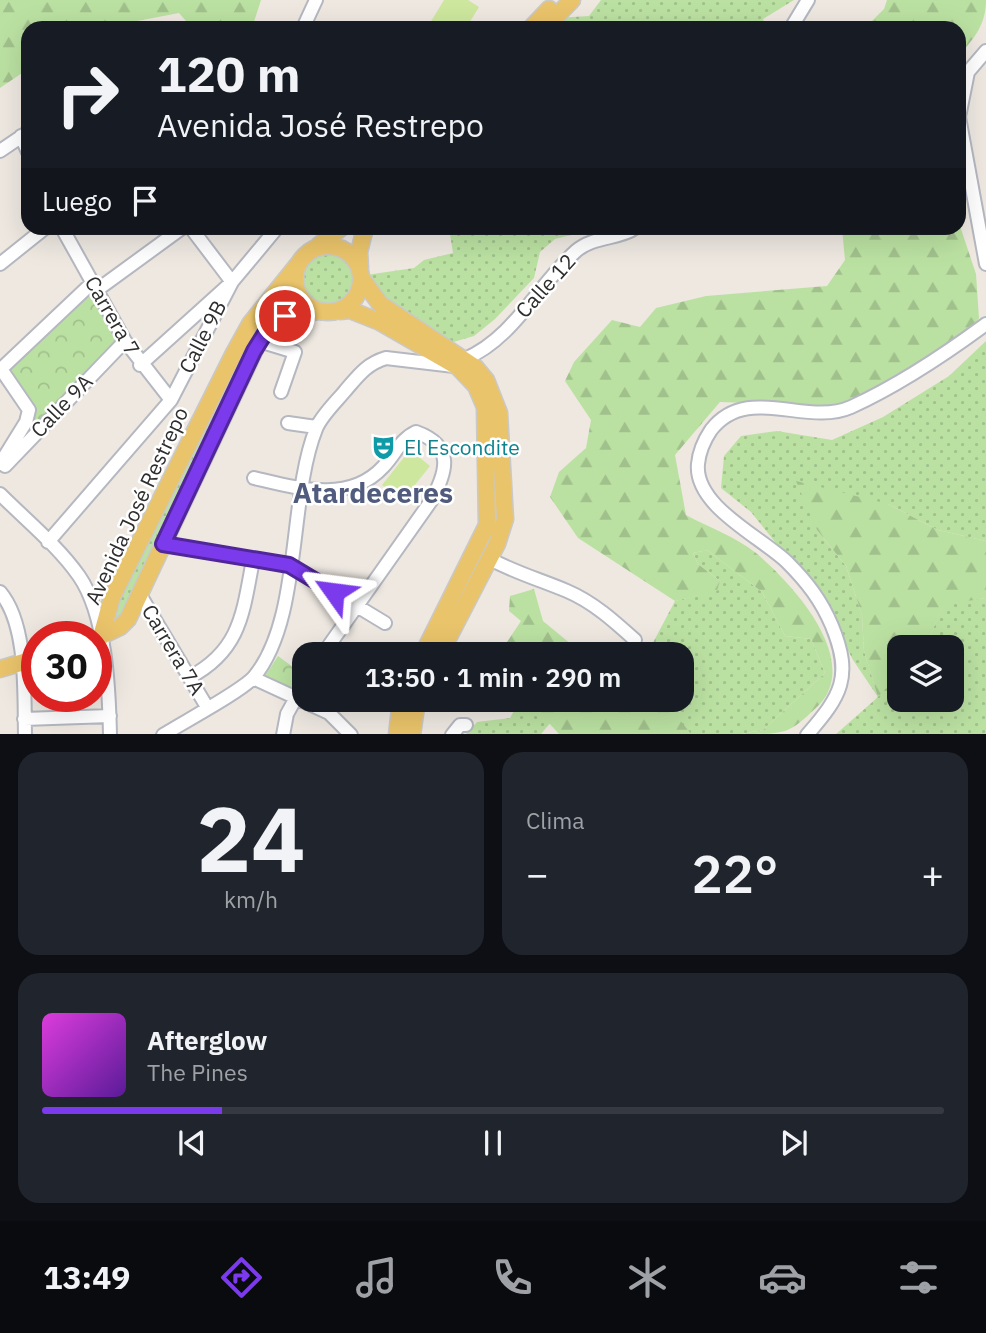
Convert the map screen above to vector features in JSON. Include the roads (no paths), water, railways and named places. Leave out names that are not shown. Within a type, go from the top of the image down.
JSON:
[{"type":"main road","points":[[538,21],[558,0]]},
{"type":"main road","points":[[552,21],[572,0]]},
{"type":"main road","points":[[332,235],[299,263],[295,282],[302,299],[318,311],[350,310],[380,322],[461,363],[485,407],[489,512],[484,537],[429,642]]},
{"type":"main road","points":[[340,311],[356,298],[364,235]]},
{"type":"main road","points":[[313,250],[331,246],[349,253],[387,309],[486,380],[499,412],[505,519],[490,559],[446,642]]},
{"type":"main road","name":"Avenida José Restrepo","points":[[104,621],[112,597],[234,353],[250,324],[299,263]]},
{"type":"main road","name":"Avenida José Restrepo","points":[[112,631],[128,618],[259,341],[276,321],[318,311]]},
{"type":"main road","points":[[0,669],[21,663]]},
{"type":"main road","points":[[397,734],[400,712]]},
{"type":"main road","points":[[412,734],[415,712]]},
{"type":"street","points":[[306,21],[316,0]]},
{"type":"street","points":[[795,21],[808,0]]},
{"type":"street","points":[[966,83],[968,72],[986,51]]},
{"type":"street","points":[[0,151],[21,136]]},
{"type":"street","points":[[966,151],[986,264]]},
{"type":"street","points":[[0,264],[36,235]]},
{"type":"street","name":"Carrera 7","points":[[66,235],[140,365],[171,400]]},
{"type":"street","points":[[0,464],[26,422],[29,410],[1,369],[95,286],[172,235]]},
{"type":"street","points":[[140,365],[232,282],[196,235]]},
{"type":"street","name":"Calle 9B","points":[[48,542],[171,400],[232,282],[271,235]]},
{"type":"street","name":"Calle 12","points":[[461,363],[486,350],[503,334],[578,250],[608,235]]},
{"type":"street","points":[[807,734],[841,690],[844,677],[839,642],[821,599],[786,561],[705,494],[697,465],[705,438],[723,415],[738,410],[770,408],[831,412],[849,408],[940,358],[986,324]]},
{"type":"street","name":"Calle 9A","points":[[0,471],[125,341]]},
{"type":"street","points":[[259,341],[295,352],[281,392]]},
{"type":"street","points":[[163,734],[253,678],[267,654],[282,614],[302,489],[316,427],[363,369],[375,361],[386,358],[461,363]]},
{"type":"street","points":[[288,423],[316,427]]},
{"type":"street","points":[[254,478],[302,489],[359,486],[385,466],[404,438],[416,432],[431,438],[443,453],[445,465],[442,481],[431,501],[331,642]]},
{"type":"street","points":[[0,494],[79,576],[92,600],[96,621]]},
{"type":"street","points":[[163,544],[289,565],[385,624]]},
{"type":"street","points":[[490,559],[526,578],[568,592],[609,616],[635,640]]},
{"type":"street","points":[[190,677],[212,665],[231,643],[240,625],[253,560]]},
{"type":"street","name":"Carrera 7A","points":[[139,593],[207,708]]},
{"type":"street","points":[[1,595],[21,638]]},
{"type":"street","points":[[253,678],[292,694]]},
{"type":"street","points":[[283,734],[292,708]]},
{"type":"street","points":[[25,712],[25,734]]},
{"type":"street","points":[[109,712],[110,734]]},
{"type":"street","points":[[327,712],[351,734]]},
{"type":"street","points":[[24,719],[110,716]]},
{"type":"street","points":[[452,734],[460,725],[466,725]]},
{"type":"place","name":"El Escondite","points":[[384,448]]},
{"type":"district","name":"Atardeceres","points":[[373,493]]}]
